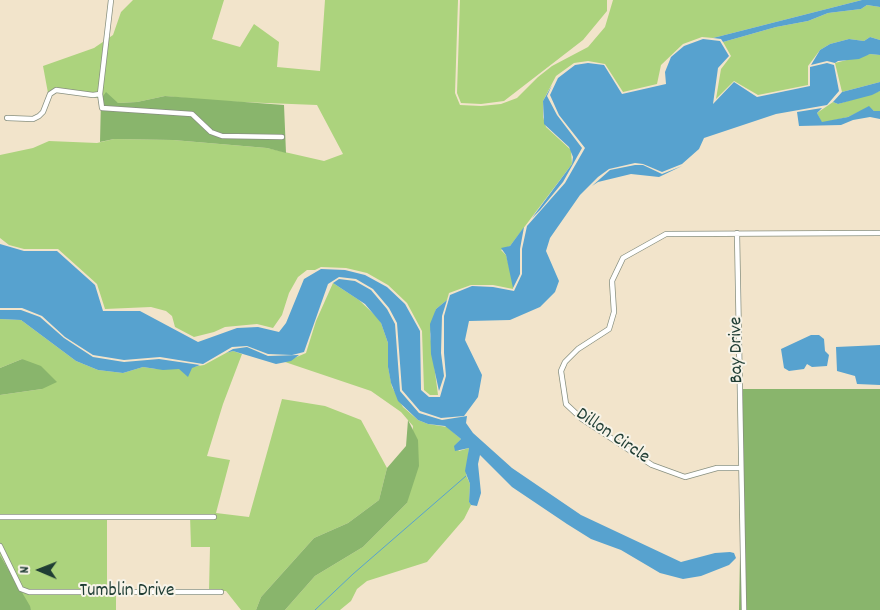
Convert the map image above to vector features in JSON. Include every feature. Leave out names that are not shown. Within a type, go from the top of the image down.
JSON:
[{"type":"street","points":[[111,0],[100,94],[102,108],[106,110],[192,114],[211,132],[222,136],[282,136]]},
{"type":"street","points":[[7,118],[33,119],[39,116],[43,112],[50,94],[56,90],[93,95],[100,94]]},
{"type":"street","points":[[737,233],[880,233]]},
{"type":"street","name":"Dillon Circle","points":[[737,233],[666,234],[623,258],[612,281],[614,312],[609,329],[578,349],[565,362],[562,376],[566,404],[582,419],[652,465],[685,477],[717,468],[740,468]]},
{"type":"street","name":"Bay Drive","points":[[737,233],[744,610]]},
{"type":"street","points":[[0,517],[214,517]]},
{"type":"street","name":"Tumblin Drive","points":[[0,546],[21,589],[29,592],[221,592]]},
{"type":"green space","points":[[133,0],[224,0],[212,39],[240,47],[254,24],[279,42],[277,67],[320,71],[325,0],[458,0],[455,93],[460,105],[481,106],[501,104],[517,98],[552,66],[588,47],[605,27],[613,0],[862,0],[713,38],[702,37],[683,44],[661,65],[657,84],[623,92],[605,64],[588,61],[574,63],[556,76],[543,101],[543,117],[546,127],[571,150],[572,164],[510,246],[501,250],[506,255],[513,281],[513,289],[493,285],[471,285],[449,293],[447,300],[436,309],[430,334],[438,395],[430,395],[424,390],[422,331],[407,303],[388,285],[367,273],[346,268],[321,267],[315,270],[307,270],[298,277],[289,293],[282,315],[273,328],[257,324],[225,327],[194,337],[175,327],[172,316],[166,311],[151,307],[105,309],[97,284],[58,249],[24,249],[9,245],[0,238],[0,155],[33,148],[49,141],[97,143],[114,139],[173,140],[267,148],[324,161],[343,154],[317,105],[215,101],[165,96],[137,102],[118,103],[69,91],[48,93],[43,66],[94,48],[113,35],[121,12]]},
{"type":"green space","points":[[460,0],[607,0],[607,11],[583,40],[504,101],[481,104],[461,103],[457,93]]},
{"type":"green space","points":[[867,5],[880,7],[880,40],[870,37],[864,41],[849,39],[830,44],[820,50],[808,66],[808,85],[758,95],[734,81],[716,99],[721,69],[731,56],[723,42],[776,27],[808,21],[828,13],[861,9]]},
{"type":"green space","points":[[870,54],[880,55],[880,82],[842,92],[835,63]]},
{"type":"green space","points":[[880,91],[880,111],[874,111],[869,107],[848,117],[822,123],[817,113],[833,102],[838,104]]},
{"type":"green space","points":[[106,92],[118,103],[137,102],[165,96],[284,105],[286,153],[267,148],[173,140],[114,139],[100,142],[101,99]]},
{"type":"green space","points":[[333,283],[359,300],[380,320],[388,343],[388,367],[392,387],[403,407],[418,420],[428,424],[447,427],[461,439],[455,446],[459,451],[469,448],[466,475],[470,484],[469,502],[471,505],[464,519],[427,562],[367,581],[357,589],[351,601],[340,610],[285,610],[315,576],[363,547],[407,503],[413,426],[401,412],[371,391],[285,362],[306,353],[316,321]]},
{"type":"green space","points":[[0,319],[21,320],[76,361],[98,370],[123,373],[143,367],[156,369],[192,367],[204,365],[233,351],[242,354],[223,404],[207,456],[230,460],[216,513],[249,517],[282,399],[325,406],[361,420],[387,468],[379,500],[348,523],[314,538],[261,597],[256,610],[241,610],[226,591],[209,591],[210,547],[191,547],[190,515],[107,520],[107,591],[116,592],[116,610],[31,610],[0,555],[0,395],[42,389],[22,359],[0,368]]},
{"type":"green space","points":[[22,359],[41,366],[57,382],[42,389],[0,395],[0,368]]},
{"type":"green space","points":[[743,389],[880,389],[880,610],[739,610]]},
{"type":"green space","points":[[408,420],[418,440],[419,466],[407,503],[363,547],[315,576],[285,610],[256,610],[261,597],[314,538],[348,523],[379,500],[387,468],[406,446]]},
{"type":"green space","points":[[0,555],[30,606],[31,610],[0,610]]},
{"type":"water","points":[[862,0],[880,0],[880,7],[867,5],[861,9],[828,13],[808,21],[776,27],[723,42],[721,39],[713,38]]},
{"type":"water","points":[[870,37],[880,40],[880,55],[870,54],[859,59],[835,63],[827,61],[811,65],[820,50],[830,44],[849,39],[864,41]]},
{"type":"water","points":[[703,39],[720,41],[729,56],[718,68],[713,104],[734,82],[757,97],[810,86],[810,67],[827,63],[834,65],[839,91],[827,105],[776,114],[704,138],[699,149],[682,164],[662,172],[643,164],[635,163],[609,169],[598,177],[580,195],[550,238],[546,251],[559,281],[555,292],[540,307],[510,320],[469,321],[465,340],[482,375],[478,397],[464,416],[441,418],[420,411],[402,390],[397,323],[389,308],[373,289],[356,279],[339,277],[328,284],[304,352],[292,355],[268,354],[247,346],[232,347],[203,364],[160,357],[124,360],[93,355],[65,337],[42,316],[22,308],[0,308],[0,244],[24,251],[57,251],[95,285],[103,311],[140,311],[198,342],[237,328],[258,327],[279,332],[286,323],[304,279],[321,269],[345,270],[365,275],[387,287],[405,304],[420,331],[421,390],[429,397],[440,397],[446,376],[444,316],[450,295],[472,286],[514,291],[522,274],[522,249],[527,226],[565,183],[585,148],[559,115],[550,95],[558,78],[575,65],[588,63],[604,65],[622,94],[666,84],[665,72],[671,57],[684,46]]},
{"type":"water","points":[[880,82],[880,91],[872,95],[838,104],[833,102],[842,92]]},
{"type":"water","points":[[552,85],[547,96],[557,115],[582,148],[563,182],[532,218],[572,164],[573,157],[569,147],[544,124],[543,101]]},
{"type":"water","points":[[869,106],[874,111],[880,111],[880,119],[870,117],[853,120],[841,125],[799,126],[797,112],[822,108],[817,113],[822,122],[848,117]]},
{"type":"water","points":[[643,165],[662,174],[682,166],[659,177],[631,174],[598,182],[592,186],[610,170]]},
{"type":"water","points":[[524,227],[520,249],[520,274],[513,288],[506,255],[501,248],[510,246]]},
{"type":"water","points":[[339,279],[355,281],[371,290],[387,309],[395,324],[400,391],[419,413],[442,420],[467,416],[466,423],[473,433],[512,468],[581,515],[681,562],[715,553],[730,552],[734,553],[736,558],[729,565],[701,576],[683,579],[660,573],[621,550],[591,539],[567,524],[512,487],[480,455],[478,464],[481,493],[477,506],[471,505],[469,502],[470,484],[465,471],[469,448],[455,451],[454,446],[461,439],[445,426],[428,424],[418,420],[398,401],[391,383],[388,367],[388,343],[381,323],[365,304],[333,283]]},
{"type":"water","points":[[447,300],[442,316],[441,353],[444,376],[439,391],[431,354],[430,324],[436,309]]},
{"type":"water","points":[[0,310],[21,310],[40,317],[64,338],[93,357],[124,362],[159,359],[200,365],[192,368],[188,377],[179,369],[163,370],[143,367],[123,373],[98,370],[76,361],[21,320],[0,319]]},
{"type":"water","points":[[811,335],[819,335],[824,339],[825,351],[829,355],[827,366],[812,367],[807,364],[804,369],[789,371],[784,368],[781,349]]},
{"type":"water","points":[[880,345],[880,385],[857,384],[855,376],[837,371],[836,347]]},
{"type":"water","points":[[247,347],[268,356],[299,355],[291,361],[276,364],[233,351],[226,353],[233,349]]},
{"type":"waterway","points":[[315,610],[353,574],[466,476]]}]
